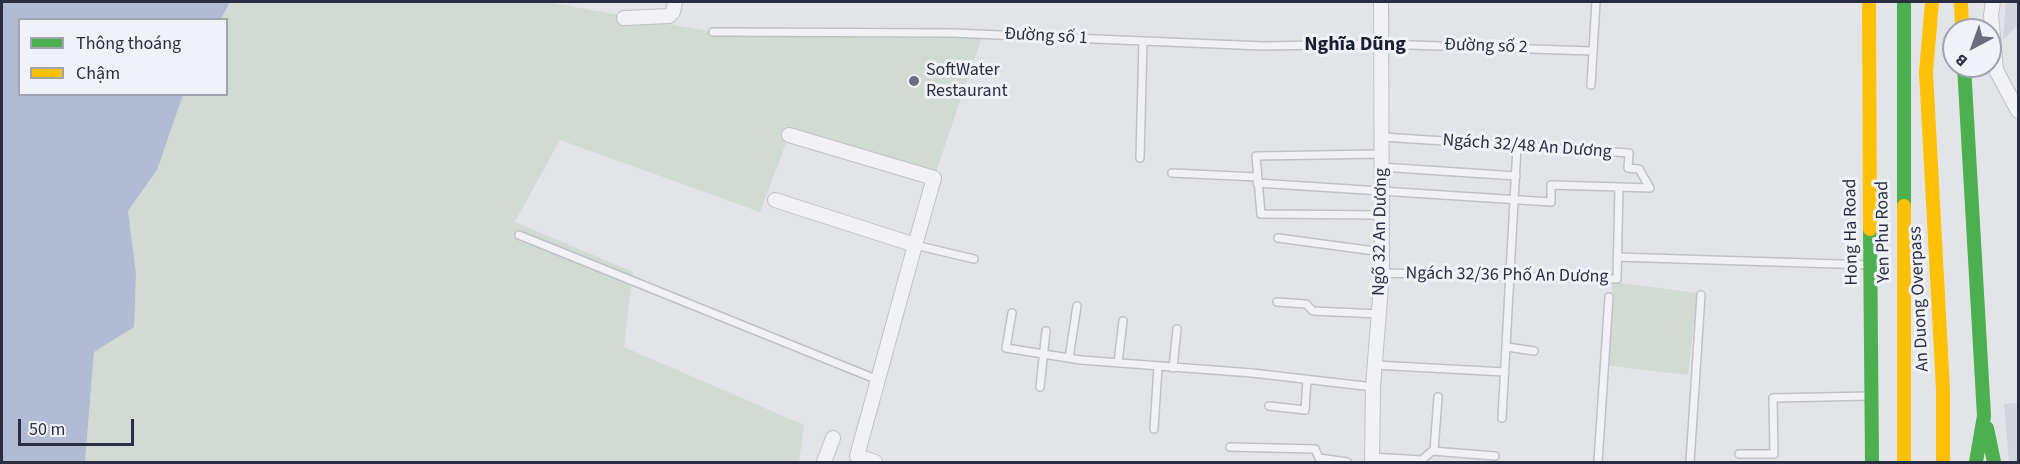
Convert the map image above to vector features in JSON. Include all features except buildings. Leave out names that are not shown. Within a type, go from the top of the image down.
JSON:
[{"type":"main road","name":"Hong Ha Road","points":[[1869,2],[1872,462]]},
{"type":"main road","points":[[1904,2],[1926,72]]},
{"type":"main road","name":"Yen Phu Road","points":[[1904,2],[1904,462]]},
{"type":"main road","points":[[1926,72],[1932,2]]},
{"type":"main road","points":[[1961,2],[1962,18]]},
{"type":"main road","name":"An Duong Overpass","points":[[1926,72],[1943,389],[1943,462]]},
{"type":"main road","points":[[1965,78],[1984,416],[1994,462]]},
{"type":"main road","points":[[1976,462],[1984,416]]},
{"type":"street","points":[[624,18],[669,16],[673,12],[675,2]]},
{"type":"street","name":"Ngõ 32 An Dương","points":[[1371,460],[1382,273],[1381,2]]},
{"type":"street","points":[[1993,2],[1991,15],[1996,70],[2019,111]]},
{"type":"street","points":[[789,135],[934,178],[856,456],[875,462]]},
{"type":"street","points":[[775,200],[915,245]]},
{"type":"street","points":[[824,462],[833,438]]},
{"type":"lane","points":[[1591,85],[1596,2]]},
{"type":"lane","name":"Đường số 1","points":[[713,32],[952,33],[1263,46],[1380,44]]},
{"type":"lane","points":[[1140,158],[1143,42]]},
{"type":"lane","name":"Đường số 2","points":[[1380,44],[1592,51]]},
{"type":"lane","name":"Ngách 32/48 An Dương","points":[[1382,137],[1629,153],[1628,168],[1639,169],[1650,188],[1619,187]]},
{"type":"lane","points":[[1502,418],[1517,147]]},
{"type":"lane","points":[[1382,214],[1261,214],[1256,156],[1382,160],[1516,176]]},
{"type":"lane","points":[[1172,173],[1381,193],[1551,202],[1551,185],[1619,187]]},
{"type":"lane","name":"Ngách 32/36 Phố An Dương","points":[[1382,273],[1617,279],[1619,187]]},
{"type":"lane","points":[[519,235],[878,380]]},
{"type":"lane","points":[[1278,238],[1382,252]]},
{"type":"lane","points":[[915,245],[974,259]]},
{"type":"lane","points":[[1617,257],[1870,265]]},
{"type":"lane","points":[[1690,462],[1701,295]]},
{"type":"lane","points":[[1598,462],[1609,297]]},
{"type":"lane","points":[[1277,302],[1306,304],[1313,312],[1379,314]]},
{"type":"lane","points":[[1070,358],[1077,306]]},
{"type":"lane","points":[[1012,313],[1006,348],[1070,358],[1252,373],[1374,387]]},
{"type":"lane","points":[[1118,363],[1123,321]]},
{"type":"lane","points":[[1173,368],[1177,329]]},
{"type":"lane","points":[[1040,387],[1046,331]]},
{"type":"lane","points":[[1507,347],[1534,351]]},
{"type":"lane","points":[[1375,365],[1505,372]]},
{"type":"lane","points":[[1154,429],[1158,367]]},
{"type":"lane","points":[[1269,406],[1305,410],[1307,380]]},
{"type":"lane","points":[[1434,451],[1438,396]]},
{"type":"lane","points":[[1739,454],[1774,454],[1773,398],[1871,396]]},
{"type":"lane","points":[[1230,447],[1316,449],[1319,458],[1347,462]]},
{"type":"lane","points":[[1371,460],[1422,460],[1434,451],[1495,456]]},
{"type":"shaded area","points":[[230,2],[547,2],[713,32],[983,34],[936,172],[789,135],[760,212],[560,140],[515,222],[633,272],[624,347],[804,425],[799,462],[85,462],[94,352],[136,273],[128,211],[157,170],[183,96],[228,96],[228,18],[222,18]]},
{"type":"shaded area","points":[[2006,2],[2018,2],[2018,25],[2003,40]]},
{"type":"shaded area","points":[[1613,282],[1697,293],[1688,375],[1603,365]]},
{"type":"shaded area","points":[[2018,403],[2018,462],[2009,462],[2004,404]]},
{"type":"water","points":[[2,2],[230,2],[222,18],[18,18],[18,96],[183,96],[157,170],[128,211],[136,273],[134,327],[94,352],[85,462],[2,462]]},
{"type":"traffic: fast","points":[[1904,2],[1904,206]]},
{"type":"traffic: fast","points":[[1965,78],[1984,416],[1976,462]]},
{"type":"traffic: fast","points":[[1870,229],[1872,462]]},
{"type":"traffic: fast","points":[[1987,428],[1994,462]]},
{"type":"traffic: slow","points":[[1869,2],[1870,229]]},
{"type":"traffic: slow","points":[[1932,2],[1926,72],[1943,389],[1943,462]]},
{"type":"traffic: slow","points":[[1961,2],[1962,18]]},
{"type":"traffic: slow","points":[[1904,206],[1904,462]]},
{"type":"place","name":"SoftWater Restaurant","points":[[914,81]]},
{"type":"district","name":"Nghĩa Dũng","points":[[1355,46]]}]
